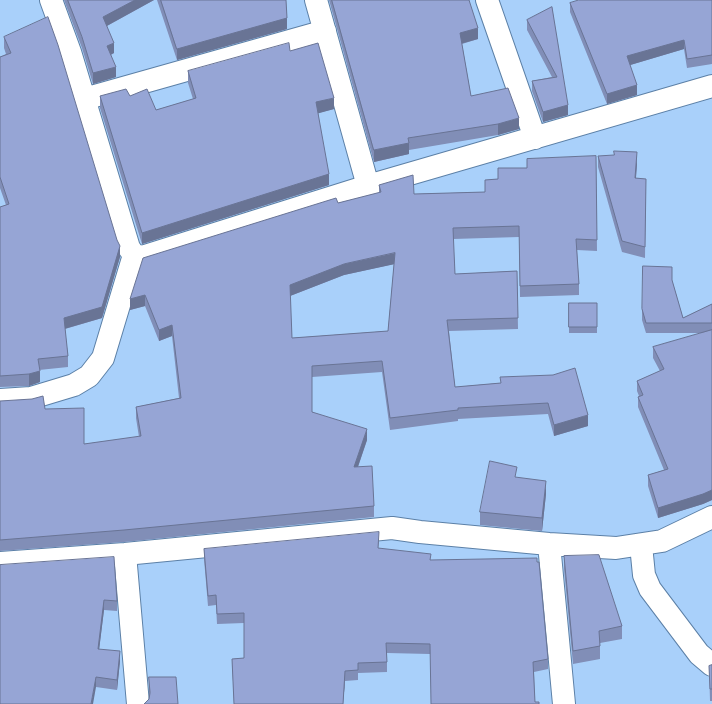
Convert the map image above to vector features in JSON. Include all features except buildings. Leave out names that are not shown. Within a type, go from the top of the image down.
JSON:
[{"type":"street","points":[[51,0],[70,52],[129,248],[134,255],[142,257],[368,186],[712,86]]},
{"type":"street","points":[[316,0],[368,186]]},
{"type":"street","points":[[487,0],[535,138]]},
{"type":"street","points":[[84,99],[325,31]]},
{"type":"street","points":[[0,400],[31,398],[74,385],[89,376],[103,358],[134,255]]},
{"type":"street","points":[[0,563],[125,554],[392,528],[549,544],[616,548],[662,541],[712,517]]},
{"type":"street","points":[[549,544],[564,704]]},
{"type":"street","points":[[641,545],[644,575],[650,589],[699,654],[712,664]]},
{"type":"street","points":[[125,554],[138,704]]}]
